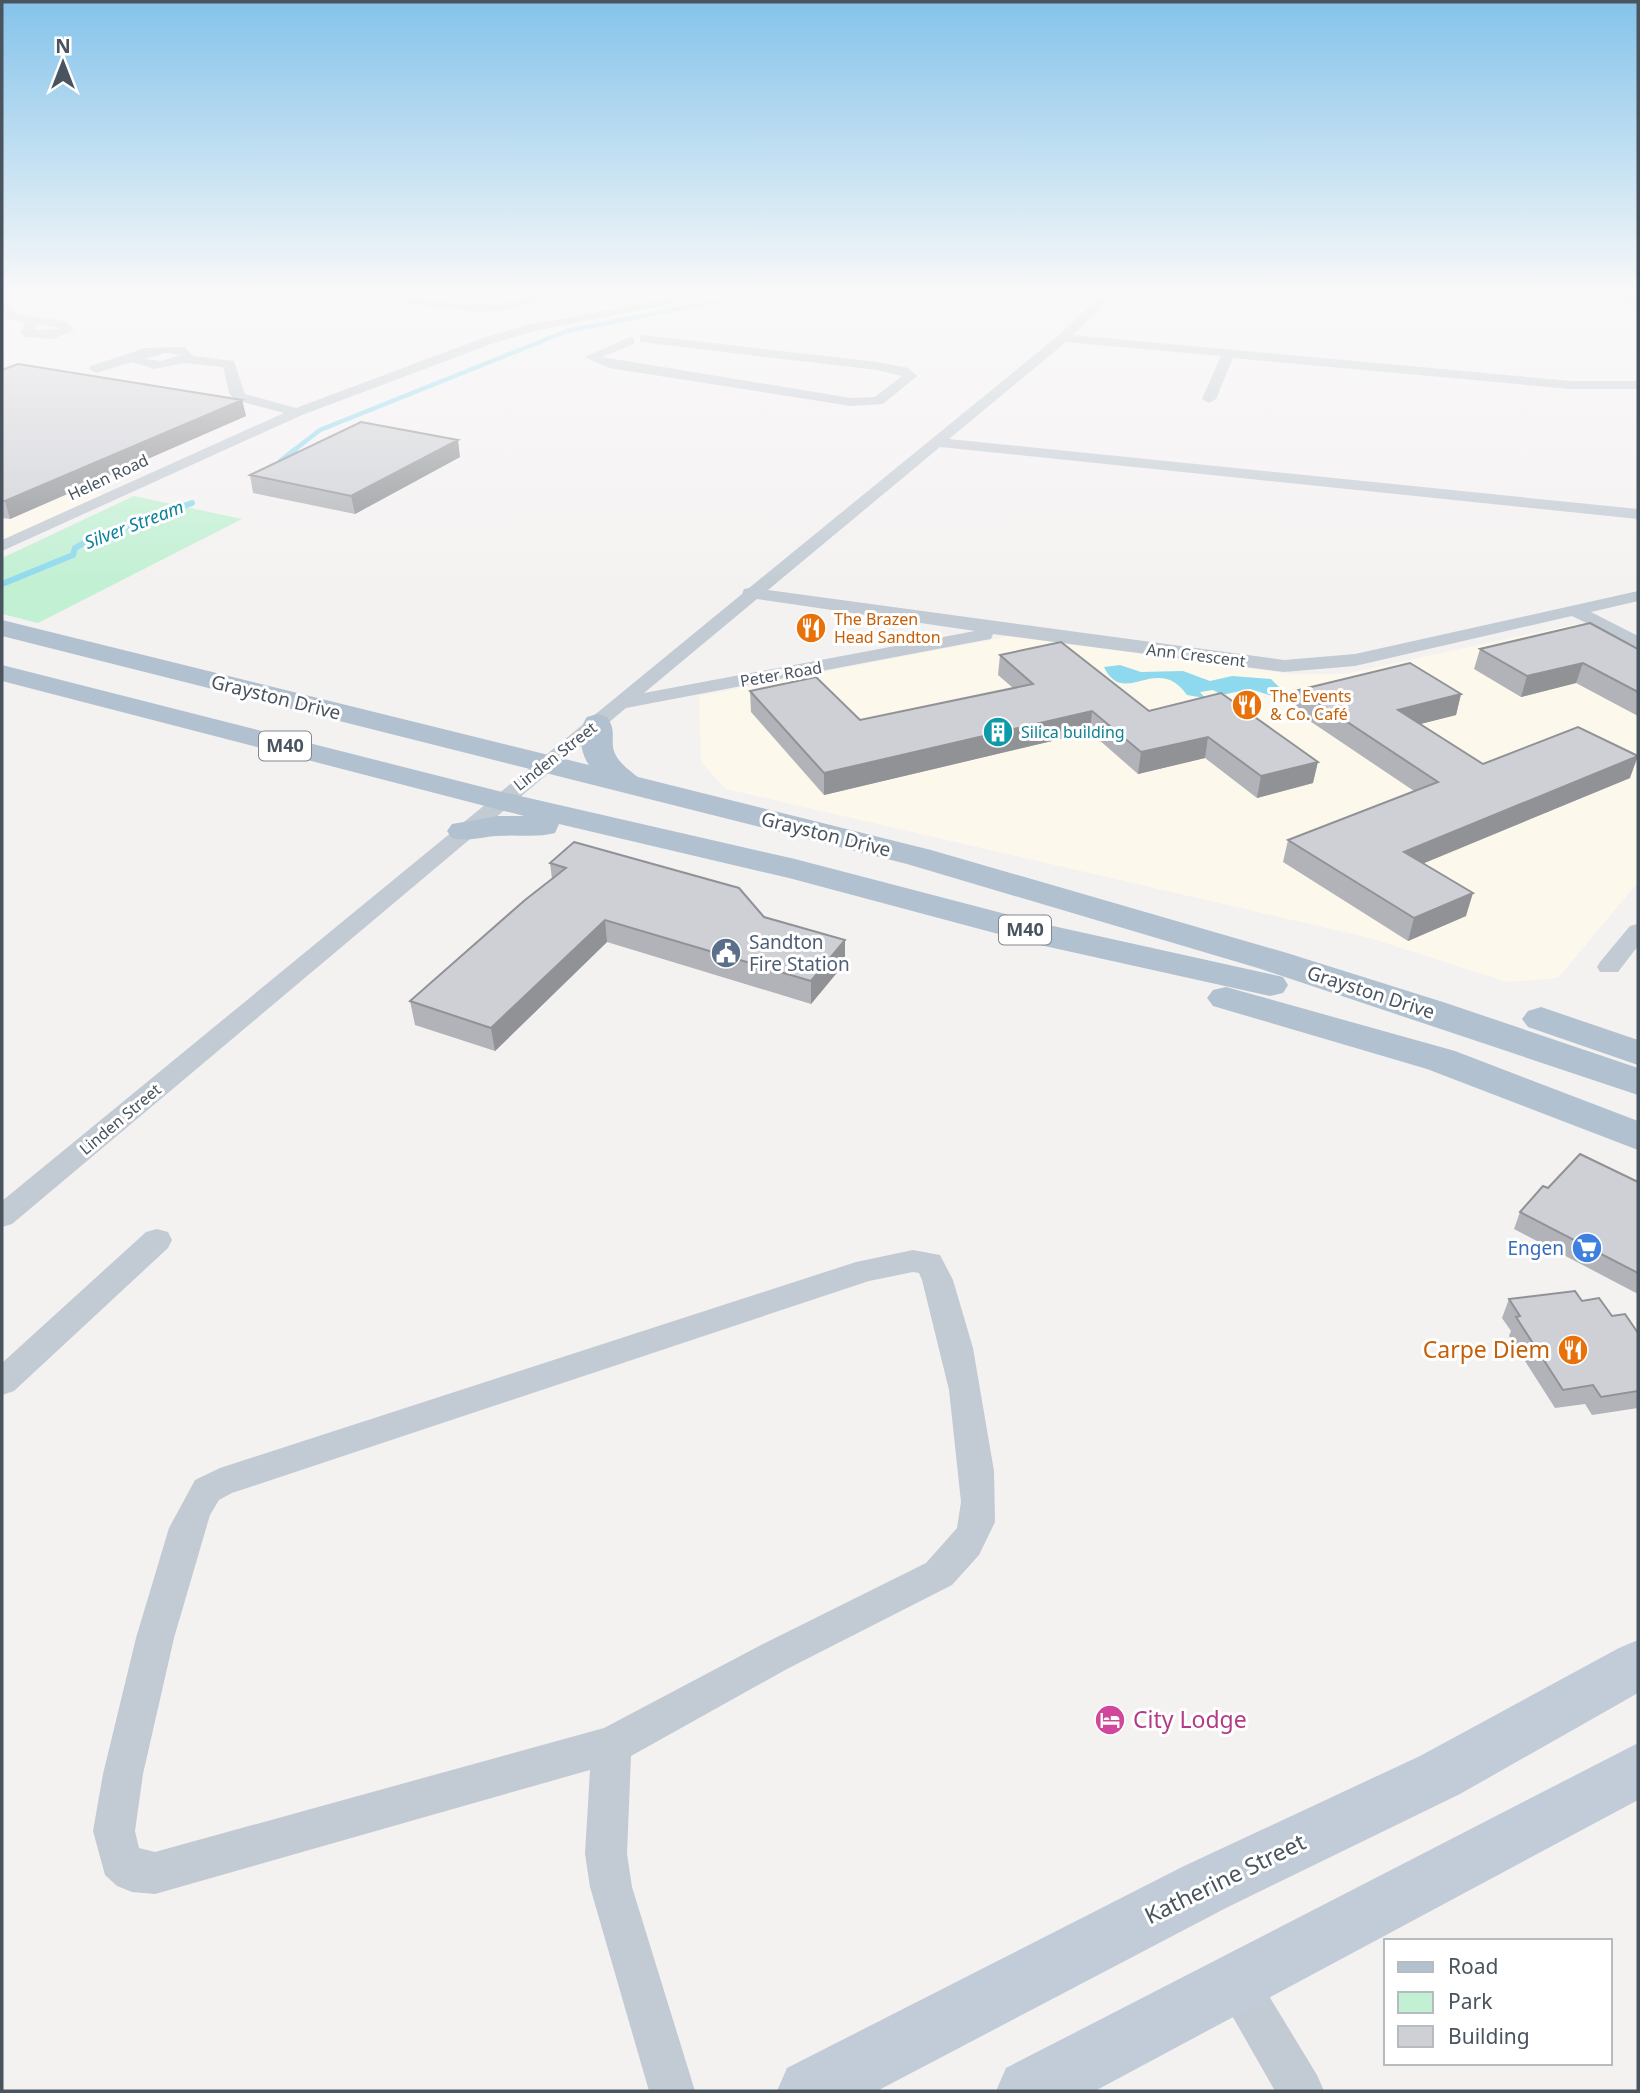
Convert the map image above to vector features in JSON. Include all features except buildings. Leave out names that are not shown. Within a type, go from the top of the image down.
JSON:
[{"type":"main road","name":"Grayston Drive","points":[[2,628],[919,857],[1527,1061],[1638,1104]]},
{"type":"main road","name":"Grayston Drive","points":[[2,673],[499,801],[794,869],[1040,934],[1265,971],[1509,1037],[1638,1082]]},
{"type":"main road","points":[[597,723],[594,742],[597,756],[608,770],[628,785]]},
{"type":"main road","points":[[463,831],[529,825],[571,829],[672,851],[794,869]]},
{"type":"main road","points":[[919,857],[1351,960],[1638,1053]]},
{"type":"main road","points":[[1040,934],[1211,994],[1441,1060],[1638,1136]]},
{"type":"main road","name":"Katherine Street","points":[[810,2091],[1205,1887],[1440,1775],[1638,1665]]},
{"type":"main road","points":[[1029,2091],[1638,1770]]},
{"type":"street","points":[[236,393],[240,397],[297,412]]},
{"type":"street","name":"Helen Road","points":[[2,546],[297,412],[349,393]]},
{"type":"street","points":[[792,393],[851,402],[878,401],[889,393]]},
{"type":"street","name":"Linden Street","points":[[2,1217],[344,934],[499,801],[622,703],[750,593],[996,393]]},
{"type":"street","points":[[1209,399],[1212,393]]},
{"type":"street","points":[[936,442],[1638,514]]},
{"type":"street","name":"Ann Crescent","points":[[750,593],[928,620],[1284,666],[1355,660],[1577,612],[1638,596]]},
{"type":"street","points":[[1577,612],[1638,643]]},
{"type":"street","points":[[928,620],[943,634],[944,638],[940,643]]},
{"type":"street","name":"Peter Road","points":[[622,703],[1006,630]]},
{"type":"street","points":[[1609,967],[1638,931]]},
{"type":"street","points":[[2,1382],[157,1240]]},
{"type":"street","points":[[913,1261],[929,1264],[937,1275],[947,1315],[974,1449],[977,1521],[963,1548],[939,1574],[774,1657],[612,1745],[155,1873],[131,1871],[120,1860],[114,1831],[123,1773],[155,1638],[187,1528],[195,1508],[208,1490],[220,1482],[867,1270],[913,1261]]},
{"type":"street","points":[[612,1745],[606,1854],[609,1877],[672,2091]]},
{"type":"street","points":[[1236,1984],[1301,2091]]},
{"type":"shaded area","points":[[2,473],[103,494],[2,541]]},
{"type":"shaded area","points":[[1576,624],[1638,656],[1638,882],[1558,978],[1507,982],[1370,938],[726,789],[701,762],[699,696],[1010,636],[1290,674],[1345,674]]},
{"type":"green space","points":[[134,496],[242,519],[38,623],[2,614],[2,558]]},
{"type":"water","points":[[1120,665],[1141,672],[1183,671],[1210,681],[1232,676],[1271,679],[1283,691],[1272,696],[1250,689],[1222,695],[1213,690],[1200,692],[1205,698],[1187,695],[1176,683],[1164,678],[1121,683],[1112,678],[1104,667]]},
{"type":"waterway","name":"Silver Stream","points":[[293,451],[320,430],[413,393]]},
{"type":"waterway","name":"Silver Stream","points":[[281,461],[295,450]]},
{"type":"waterway","name":"Silver Stream","points":[[2,584],[73,555],[75,548],[91,539],[192,503]]},
{"type":"place","name":"The Brazen Head Sandton","points":[[811,628]]},
{"type":"place","name":"The Events & Co. Café","points":[[1247,705]]},
{"type":"place","name":"Silica building","points":[[998,732]]},
{"type":"place","name":"Sandton Fire Station","points":[[726,953]]},
{"type":"place","name":"Engen","points":[[1587,1248]]},
{"type":"place","name":"Carpe Diem","points":[[1573,1350]]},
{"type":"place","name":"City Lodge","points":[[1110,1720]]}]
